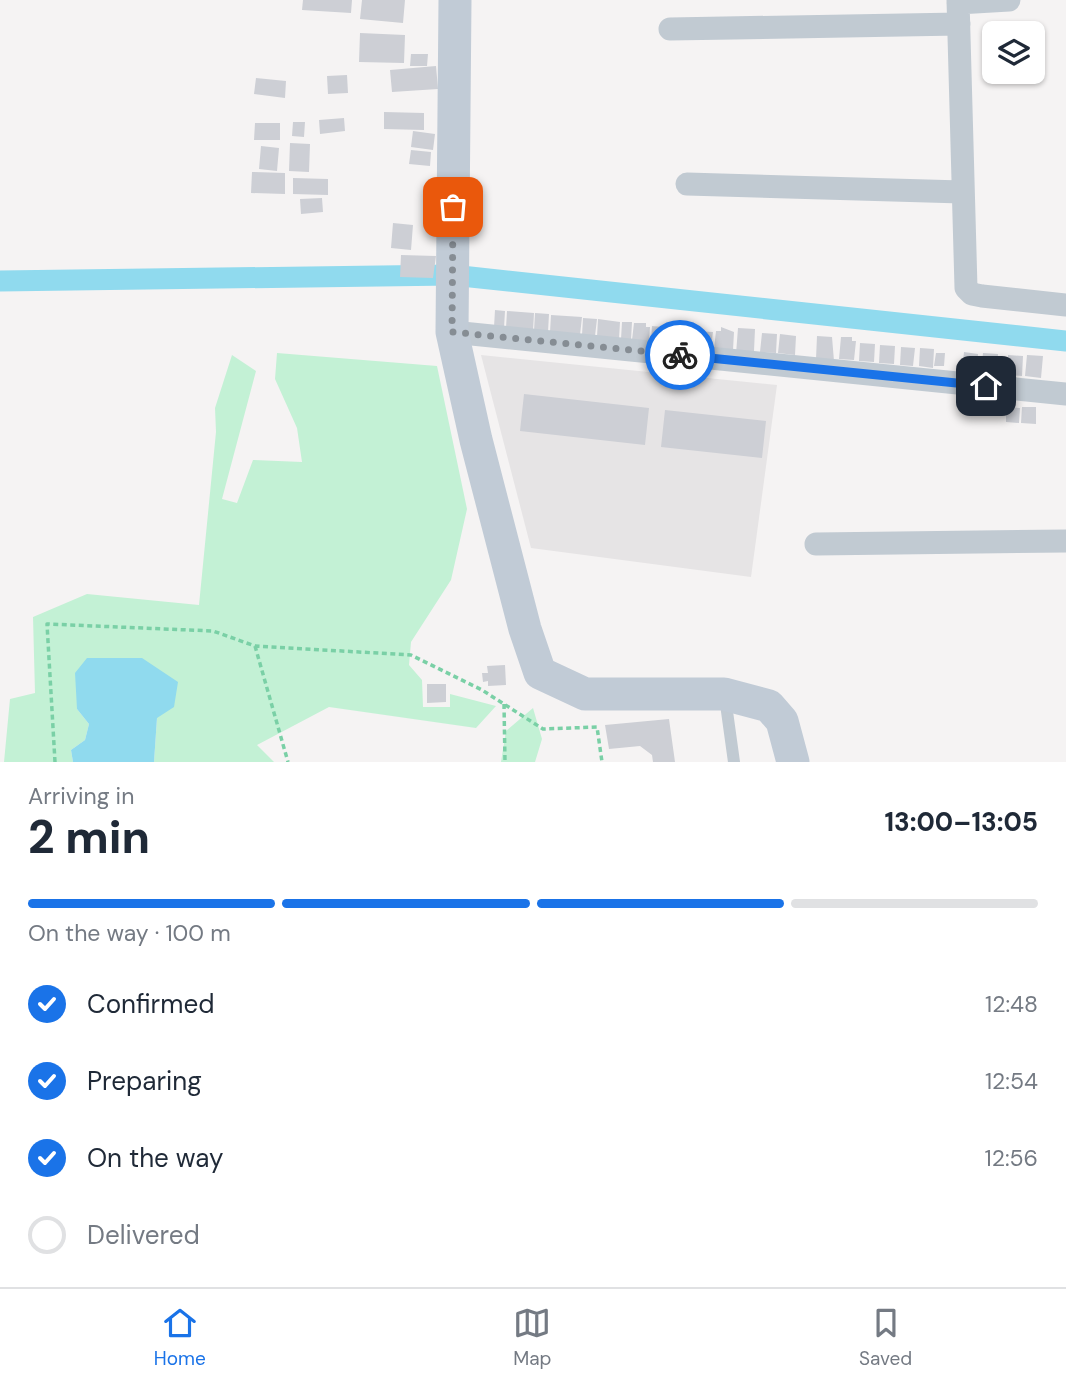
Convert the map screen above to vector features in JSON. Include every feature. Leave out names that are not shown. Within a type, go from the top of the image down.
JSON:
[{"type":"street","points":[[455,0],[452,332],[498,525],[540,673],[585,694],[724,694],[768,706],[782,721],[793,762]]},
{"type":"street","points":[[670,29],[958,9],[1009,0]]},
{"type":"street","points":[[958,9],[966,288],[972,294],[982,296],[1066,305]]},
{"type":"street","points":[[687,184],[962,192]]},
{"type":"street","points":[[452,332],[1066,394]]},
{"type":"street","points":[[816,544],[1066,541]]},
{"type":"lane","points":[[724,694],[734,762]]},
{"type":"path","points":[[55,762],[47,624],[213,631],[255,646],[411,655],[504,704],[543,729],[597,727],[602,762]]},
{"type":"path","points":[[255,646],[288,762]]},
{"type":"path","points":[[504,704],[505,762]]},
{"type":"shaded area","points":[[481,355],[777,385],[751,577],[531,548]]},
{"type":"green space","points":[[277,353],[437,366],[467,509],[451,580],[411,642],[409,665],[422,680],[423,707],[450,707],[450,694],[496,706],[476,728],[329,707],[257,745],[274,762],[154,762],[157,718],[77,709],[89,724],[85,740],[71,750],[73,762],[4,762],[10,699],[35,693],[33,617],[87,594],[199,605],[216,432],[215,408],[232,355],[256,371],[222,499],[237,503],[253,460],[302,462],[297,428],[275,379]]},
{"type":"green space","points":[[533,708],[542,739],[535,762],[501,762],[506,731]]},
{"type":"water","points":[[87,658],[142,658],[178,682],[174,707],[157,718],[154,762],[73,762],[71,750],[85,740],[89,724],[77,709],[75,673]]},
{"type":"building","points":[[303,0],[352,0],[351,13],[302,10]]},
{"type":"building","points":[[362,0],[405,0],[403,23],[360,19]]},
{"type":"building","points":[[360,33],[405,35],[404,63],[359,62]]},
{"type":"building","points":[[411,54],[428,54],[427,66],[410,66]]},
{"type":"building","points":[[436,66],[438,89],[392,92],[390,70]]},
{"type":"building","points":[[347,75],[348,93],[328,94],[327,76]]},
{"type":"building","points":[[256,78],[286,81],[285,98],[254,94]]},
{"type":"building","points":[[384,112],[424,113],[424,130],[384,129]]},
{"type":"building","points":[[344,118],[345,131],[320,134],[319,120]]},
{"type":"building","points":[[293,122],[305,122],[304,137],[292,136]]},
{"type":"building","points":[[255,123],[280,123],[280,140],[254,140]]},
{"type":"building","points":[[413,131],[435,134],[433,150],[411,147]]},
{"type":"building","points":[[290,143],[310,144],[309,172],[289,171]]},
{"type":"building","points":[[261,146],[279,148],[277,171],[259,169]]},
{"type":"building","points":[[411,150],[431,152],[430,166],[409,164]]},
{"type":"building","points":[[252,172],[285,173],[285,194],[251,193]]},
{"type":"building","points":[[293,178],[328,179],[328,195],[293,194]]},
{"type":"building","points":[[322,198],[323,212],[301,214],[300,199]]},
{"type":"building","points":[[393,223],[413,225],[411,250],[391,248]]},
{"type":"building","points":[[401,255],[436,256],[433,278],[400,277]]},
{"type":"building","points":[[495,310],[505,311],[504,328],[494,327]]},
{"type":"building","points":[[507,311],[534,313],[533,331],[506,328]]},
{"type":"building","points":[[535,313],[549,314],[548,332],[534,331]]},
{"type":"building","points":[[551,315],[582,317],[580,335],[550,332]]},
{"type":"building","points":[[583,318],[597,319],[595,336],[582,335]]},
{"type":"building","points":[[598,319],[620,322],[619,339],[597,337]]},
{"type":"building","points":[[622,322],[632,322],[631,340],[621,339]]},
{"type":"building","points":[[634,323],[646,323],[646,327],[650,327],[649,341],[632,340]]},
{"type":"building","points":[[652,326],[663,327],[662,342],[651,342]]},
{"type":"building","points":[[721,327],[734,332],[733,350],[714,349],[716,331],[721,331]]},
{"type":"building","points":[[738,328],[755,329],[754,351],[736,354]]},
{"type":"building","points":[[665,329],[690,331],[689,346],[664,344]]},
{"type":"building","points":[[694,331],[713,332],[711,348],[693,347]]},
{"type":"building","points":[[762,333],[777,334],[776,353],[760,352]]},
{"type":"building","points":[[780,334],[796,336],[795,355],[778,353]]},
{"type":"building","points":[[817,336],[832,337],[834,361],[816,359]]},
{"type":"building","points":[[841,337],[852,337],[852,341],[856,341],[854,360],[839,359]]},
{"type":"building","points":[[860,343],[875,344],[874,362],[859,361]]},
{"type":"building","points":[[880,345],[895,346],[894,364],[879,363]]},
{"type":"building","points":[[901,347],[915,348],[913,366],[900,365]]},
{"type":"building","points":[[920,348],[934,349],[933,368],[919,366]]},
{"type":"building","points":[[964,352],[978,354],[977,373],[962,372]]},
{"type":"building","points":[[936,353],[945,353],[944,366],[934,366]]},
{"type":"building","points":[[983,353],[998,354],[997,374],[981,372]]},
{"type":"building","points":[[1008,355],[1023,356],[1022,376],[1007,375]]},
{"type":"building","points":[[1027,355],[1043,356],[1041,378],[1025,376]]},
{"type":"building","points":[[524,394],[649,408],[645,445],[520,431]]},
{"type":"building","points":[[1006,407],[1020,408],[1019,423],[1006,422]]},
{"type":"building","points":[[1022,407],[1036,407],[1036,424],[1021,423]]},
{"type":"building","points":[[665,410],[766,421],[762,458],[661,447]]},
{"type":"building","points":[[505,665],[506,685],[488,686],[488,681],[483,682],[482,673],[488,673],[487,666]]},
{"type":"building","points":[[427,684],[446,684],[446,702],[427,703]]},
{"type":"building","points":[[669,719],[675,762],[653,762],[652,755],[640,746],[609,749],[605,725]]},
{"type":"waterway","points":[[0,281],[452,275],[1066,341]]},
{"type":"way so far","points":[[453,207],[452,332],[680,355]]},
{"type":"route","points":[[680,355],[986,386]]}]
